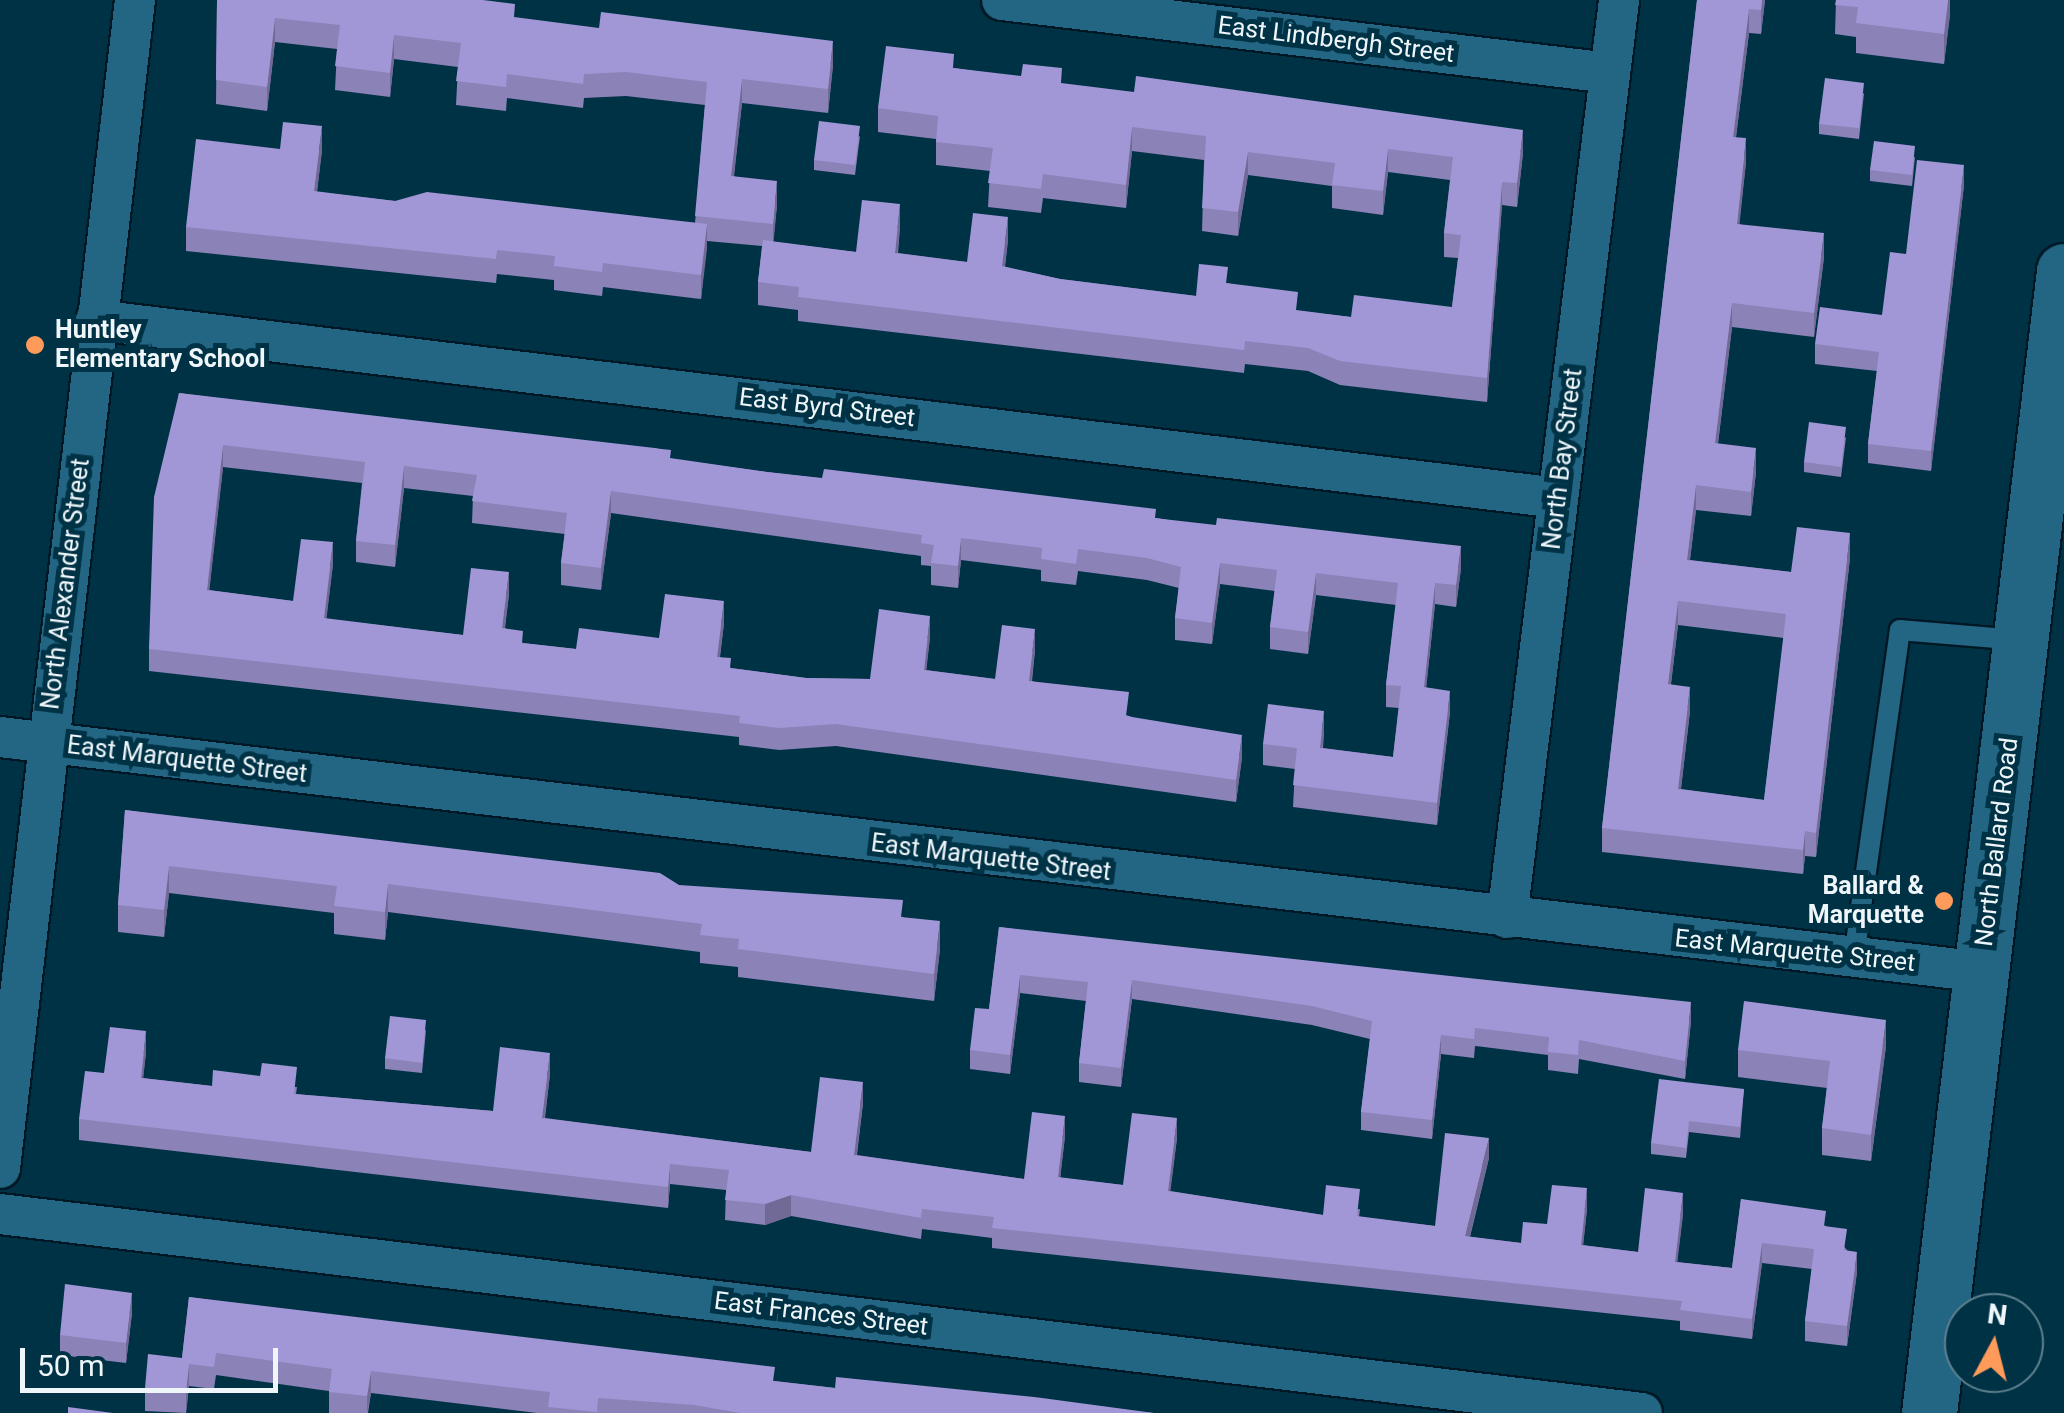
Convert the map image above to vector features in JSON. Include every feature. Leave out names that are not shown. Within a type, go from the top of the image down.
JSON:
[{"type":"main road","name":"North Ballard Road","points":[[1929,1413],[2064,271]]},
{"type":"street","name":"North Alexander Street","points":[[0,1168],[134,0]]},
{"type":"street","name":"East Lindbergh Street","points":[[1002,0],[1610,73]]},
{"type":"street","name":"North Bay Street","points":[[1507,918],[1619,0]]},
{"type":"street","name":"East Byrd Street","points":[[96,320],[1558,498]]},
{"type":"street","name":"East Marquette Street","points":[[0,737],[1982,972]]},
{"type":"street","name":"East Frances Street","points":[[0,1214],[1642,1413]]},
{"type":"lane","points":[[1854,957],[1900,630],[2021,640]]},
{"type":"building","points":[[217,0],[483,0],[515,4],[514,17],[599,28],[601,12],[833,41],[828,89],[742,79],[731,176],[777,181],[773,224],[695,216],[707,82],[626,72],[584,74],[583,84],[507,74],[506,87],[456,81],[461,43],[394,35],[390,73],[335,66],[340,25],[275,18],[267,87],[216,80]]},
{"type":"building","points":[[1697,0],[1762,0],[1761,10],[1749,9],[1733,137],[1746,138],[1737,224],[1824,233],[1814,313],[1732,303],[1715,443],[1756,448],[1751,492],[1696,485],[1687,560],[1791,572],[1797,527],[1850,533],[1816,833],[1805,831],[1803,850],[1602,828]],"holes":[[[1678,601],[1786,614],[1764,800],[1678,789],[1690,687],[1668,684]]]},
{"type":"building","points":[[1836,0],[1948,0],[1944,34],[1856,23],[1858,7],[1835,5]]},
{"type":"building","points":[[886,46],[954,54],[953,68],[1021,76],[1023,64],[1062,68],[1061,83],[1134,92],[1136,76],[1523,130],[1517,183],[1502,182],[1487,378],[1340,361],[1308,348],[1245,341],[1244,350],[798,297],[799,287],[758,282],[763,240],[856,252],[862,200],[900,204],[895,253],[967,262],[973,213],[1008,217],[1002,266],[1060,279],[1196,296],[1199,264],[1228,267],[1226,283],[1298,292],[1296,310],[1351,317],[1354,295],[1452,307],[1461,235],[1444,233],[1453,157],[1388,149],[1383,191],[1332,185],[1335,163],[1248,152],[1238,212],[1202,208],[1206,136],[1132,127],[1126,185],[1043,174],[1041,189],[988,183],[993,148],[936,142],[938,116],[878,108]]},
{"type":"building","points":[[1825,78],[1864,83],[1859,128],[1819,124]]},
{"type":"building","points":[[819,121],[860,126],[855,165],[814,160]]},
{"type":"building","points":[[283,122],[322,126],[314,191],[395,201],[427,192],[707,224],[701,275],[603,263],[602,272],[554,266],[555,256],[497,250],[496,259],[186,227],[196,139],[280,149]]},
{"type":"building","points":[[1874,141],[1915,146],[1912,175],[1870,170]]},
{"type":"building","points":[[1917,160],[1964,165],[1931,451],[1868,444],[1879,352],[1815,344],[1820,307],[1882,315],[1890,252],[1906,254]]},
{"type":"building","points":[[179,393],[671,450],[670,458],[767,472],[822,478],[824,469],[1156,509],[1155,518],[1216,525],[1217,518],[1461,546],[1456,585],[1435,583],[1424,687],[1450,691],[1437,803],[1293,785],[1297,748],[1263,744],[1268,704],[1324,711],[1320,748],[1393,757],[1401,686],[1386,685],[1398,583],[1316,573],[1308,632],[1270,627],[1277,570],[1220,563],[1212,623],[1175,618],[1181,567],[1147,558],[1078,549],[1076,564],[1041,559],[1042,548],[961,538],[958,566],[931,563],[934,545],[921,543],[922,535],[611,491],[601,568],[561,563],[567,513],[472,501],[477,475],[404,466],[395,545],[356,541],[365,462],[223,445],[207,590],[293,601],[301,539],[333,542],[324,618],[463,635],[471,568],[509,572],[502,628],[523,631],[522,643],[576,649],[579,628],[659,638],[665,594],[724,601],[717,657],[731,658],[730,668],[806,678],[870,679],[879,609],[930,616],[924,670],[995,679],[1002,625],[1035,629],[1029,681],[1129,692],[1126,716],[1242,735],[1236,780],[836,724],[779,728],[739,723],[740,716],[149,649],[154,497]]},
{"type":"building","points":[[1809,422],[1846,427],[1841,467],[1804,462]]},
{"type":"building","points":[[125,810],[660,873],[679,885],[903,900],[901,917],[940,921],[934,974],[738,949],[739,939],[700,935],[702,924],[388,884],[385,912],[334,906],[337,886],[169,866],[164,910],[118,905]]},
{"type":"building","points":[[999,927],[1691,1002],[1685,1061],[1579,1040],[1578,1055],[1548,1052],[1549,1037],[1475,1028],[1474,1039],[1441,1035],[1432,1120],[1361,1112],[1372,1021],[1312,1006],[1132,980],[1121,1068],[1079,1063],[1088,982],[1020,975],[1010,1055],[970,1050],[975,1008],[989,1009]]},
{"type":"building","points":[[1744,1001],[1886,1020],[1871,1135],[1822,1128],[1830,1061],[1738,1050]]},
{"type":"building","points":[[390,1016],[426,1020],[422,1063],[385,1058]]},
{"type":"building","points":[[110,1027],[146,1031],[141,1078],[212,1086],[213,1070],[260,1076],[262,1063],[297,1067],[294,1094],[493,1111],[500,1047],[550,1053],[542,1118],[811,1152],[820,1077],[863,1082],[854,1155],[1024,1179],[1032,1112],[1065,1116],[1058,1177],[1123,1185],[1132,1113],[1177,1118],[1168,1191],[1323,1215],[1326,1185],[1360,1189],[1357,1216],[1435,1226],[1445,1133],[1489,1138],[1465,1236],[1521,1243],[1523,1222],[1547,1224],[1552,1185],[1587,1188],[1581,1245],[1638,1252],[1645,1188],[1683,1193],[1675,1262],[1732,1268],[1741,1199],[1826,1211],[1824,1226],[1847,1229],[1844,1250],[1857,1252],[1847,1326],[1805,1321],[1814,1249],[1762,1243],[1752,1319],[1680,1310],[1682,1301],[992,1228],[994,1217],[922,1209],[921,1218],[791,1195],[765,1204],[725,1200],[729,1170],[670,1164],[668,1187],[79,1119],[85,1071],[104,1073]]},
{"type":"building","points":[[1659,1079],[1744,1089],[1740,1127],[1689,1121],[1686,1148],[1651,1143]]},
{"type":"building","points":[[65,1284],[132,1293],[126,1343],[60,1335]]},
{"type":"building","points":[[189,1297],[775,1367],[773,1381],[835,1388],[836,1377],[1154,1413],[741,1413],[694,1405],[598,1398],[597,1412],[548,1407],[550,1392],[371,1371],[367,1396],[329,1392],[332,1369],[216,1353],[214,1367],[189,1364],[186,1393],[145,1388],[148,1354],[182,1358]]},
{"type":"building","points":[[68,1407],[113,1413],[68,1413]]},
{"type":"place","name":"Huntley Elementary School","points":[[35,345]]},
{"type":"place","name":"Ballard & Marquette","points":[[1944,901]]}]
